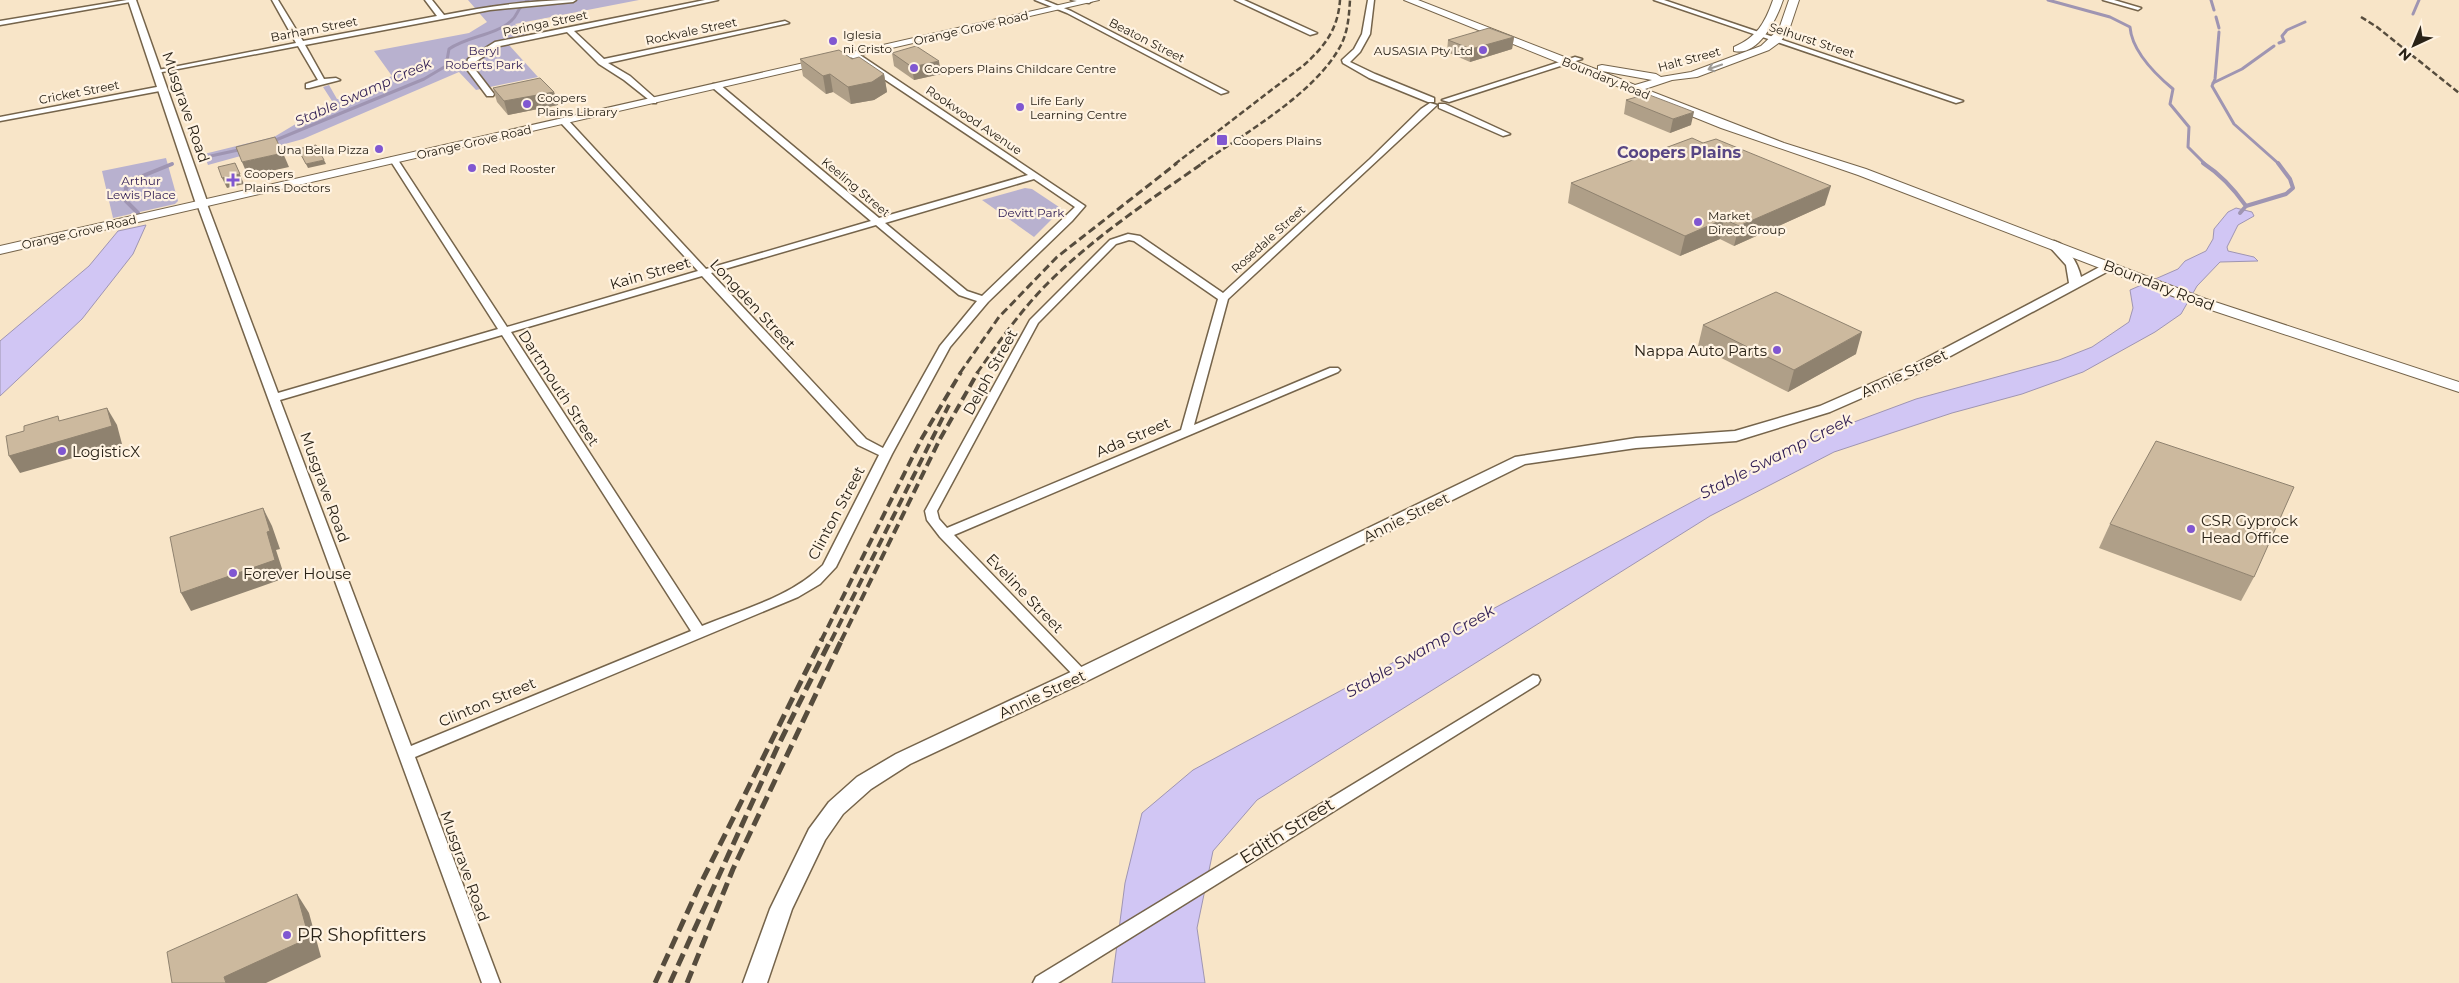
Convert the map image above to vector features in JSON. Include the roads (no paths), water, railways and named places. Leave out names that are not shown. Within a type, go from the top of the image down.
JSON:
[{"type":"main road","name":"Boundary Road","points":[[1409,0],[1485,28],[1566,62],[1637,86],[1673,92],[1862,172],[2201,302],[2459,387]]},
{"type":"main road","name":"Boundary Road","points":[[1424,0],[1602,68],[1637,86],[1758,138],[1822,161],[1862,172]]},
{"type":"main road","points":[[1762,35],[1770,24],[1778,0]]},
{"type":"main road","points":[[1776,40],[1787,24],[1794,0]]},
{"type":"main road","name":"Orange Grove Road","points":[[0,250],[854,55],[1057,4],[1092,1]]},
{"type":"main road","name":"Halt Street","points":[[1637,86],[1656,77],[1741,48],[1762,35]]},
{"type":"main road","name":"Halt Street","points":[[1637,86],[1672,77],[1693,75],[1748,56],[1776,40]]},
{"type":"main road","points":[[1602,68],[1656,77]]},
{"type":"main road","points":[[1673,92],[1672,85],[1678,80],[1693,75]]},
{"type":"street","points":[[274,0],[322,81]]},
{"type":"street","points":[[428,0],[442,17]]},
{"type":"street","name":"Barham Street","points":[[156,70],[476,10],[573,0]]},
{"type":"street","name":"Peringa Street","points":[[490,94],[470,68],[472,61],[498,44],[715,0]]},
{"type":"street","name":"Beaton Street","points":[[1038,0],[1057,4],[1224,92]]},
{"type":"street","points":[[1074,0],[1092,1]]},
{"type":"street","points":[[1238,0],[1313,33]]},
{"type":"street","points":[[1371,0],[1366,34],[1357,50],[1346,60],[1348,65],[1506,134]]},
{"type":"street","name":"Selhurst Street","points":[[1657,0],[1959,101]]},
{"type":"street","points":[[2106,0],[2138,8]]},
{"type":"street","points":[[0,23],[133,1]]},
{"type":"street","name":"Musgrave Road","points":[[133,1],[202,204],[491,983]]},
{"type":"street","name":"Rockvale Street","points":[[602,62],[786,23]]},
{"type":"street","points":[[568,29],[602,62],[627,78],[653,101]]},
{"type":"street","points":[[1357,50],[1362,63],[1382,79]]},
{"type":"street","name":"Rookwood Avenue","points":[[854,55],[1080,206]]},
{"type":"street","name":"Rosedale Street","points":[[1223,298],[1373,161],[1424,111],[1438,103],[1578,59]]},
{"type":"street","points":[[309,86],[322,81],[336,80]]},
{"type":"street","name":"Keeling Street","points":[[716,86],[963,292],[984,300]]},
{"type":"street","name":"Cricket Street","points":[[0,119],[162,88]]},
{"type":"street","name":"Longden Street","points":[[564,121],[703,273],[862,442],[886,454]]},
{"type":"street","name":"Dartmouth Street","points":[[394,160],[699,632]]},
{"type":"street","name":"Kain Street","points":[[274,398],[1034,176]]},
{"type":"street","name":"Clinton Street","points":[[406,754],[793,594],[822,574],[829,567],[886,454],[945,346],[984,300],[1069,219],[1080,206]]},
{"type":"street","name":"Delph Street","points":[[945,534],[933,520],[931,511],[1034,322],[1113,242],[1128,237],[1137,238],[1223,298]]},
{"type":"street","points":[[2054,245],[2072,264],[2076,284]]},
{"type":"street","name":"Annie Street","points":[[755,983],[781,909],[817,835],[836,808],[864,783],[903,759],[1082,675],[1521,460],[1636,443],[1736,436],[1825,408],[1914,370],[2110,267]]},
{"type":"street","points":[[1186,432],[1223,298]]},
{"type":"street","name":"Ada Street","points":[[945,534],[1334,370]]},
{"type":"street","name":"Eveline Street","points":[[945,534],[1082,675]]},
{"type":"street","name":"Edith Street","points":[[1042,983],[1533,680]]},
{"type":"water","points":[[2236,208],[2252,212],[2254,216],[2238,225],[2227,247],[2228,251],[2254,257],[2258,261],[2220,262],[2197,286],[2181,314],[2155,332],[2083,372],[2022,394],[1952,413],[1834,452],[1710,516],[1257,800],[1213,851],[1197,928],[1205,983],[1112,983],[1125,883],[1142,813],[1193,770],[1811,438],[1916,399],[2059,360],[2092,347],[2129,322],[2133,308],[2130,290],[2178,269],[2185,261],[2206,251],[2213,239],[2214,229],[2228,212]]},
{"type":"water","points":[[146,225],[133,254],[82,319],[0,396],[0,341],[89,266],[118,231]]},
{"type":"waterway","name":"Stable Swamp Creek","points":[[271,142],[424,79],[446,66],[449,49],[464,41],[504,26],[514,19],[521,6],[528,0]]},
{"type":"waterway","name":"Stable Swamp Creek","points":[[2048,0],[2110,17],[2130,27],[2135,45],[2140,54],[2152,69],[2173,89],[2170,104],[2189,127],[2188,147],[2205,164]]},
{"type":"waterway","points":[[2211,0],[2214,10]]},
{"type":"waterway","points":[[2413,14],[2419,0]]},
{"type":"waterway","points":[[2216,17],[2219,28]]},
{"type":"waterway","points":[[2279,43],[2284,41],[2282,36],[2287,30],[2305,22]]},
{"type":"waterway","points":[[2213,83],[2219,32]]},
{"type":"waterway","points":[[2213,83],[2242,69],[2274,46]]},
{"type":"waterway","points":[[2213,83],[2212,86],[2234,124],[2278,163]]},
{"type":"waterway","name":"Stable Swamp Creek","points":[[206,157],[243,149]]},
{"type":"waterway","name":"Stable Swamp Creek","points":[[2203,163],[2221,177],[2246,206]]},
{"type":"waterway","points":[[2246,206],[2286,194],[2293,188],[2290,179],[2278,163]]},
{"type":"waterway","points":[[138,213],[125,200],[126,188],[135,179],[172,164]]},
{"type":"waterway","name":"Stable Swamp Creek","points":[[2240,213],[2246,206]]},
{"type":"railway","points":[[1175,164],[1304,65],[1329,36],[1336,20],[1340,0]]},
{"type":"railway","points":[[1201,164],[1278,111],[1297,96],[1330,63],[1341,45],[1345,34],[1350,0]]},
{"type":"railway","points":[[2361,17],[2377,27],[2459,93]]},
{"type":"railway","points":[[960,373],[999,317],[1057,257],[1177,163]]},
{"type":"railway","points":[[977,373],[1029,304],[1066,266],[1123,220],[1203,163]]},
{"type":"railway","points":[[821,641],[922,438],[961,372]]},
{"type":"railway","points":[[841,641],[940,439],[978,372]]},
{"type":"railway","points":[[831,641],[949,405]]},
{"type":"railway","points":[[655,983],[698,889],[822,639]]},
{"type":"railway","points":[[670,983],[777,748],[831,639]]},
{"type":"railway","points":[[687,983],[733,869],[842,639]]},
{"type":"place","name":"Iglesia ni Cristo","points":[[833,41]]},
{"type":"place","name":"AUSASIA Pty Ltd","points":[[1483,50]]},
{"type":"place","name":"Coopers Plains Childcare Centre","points":[[914,68]]},
{"type":"place","name":"Coopers Plains Library","points":[[527,104]]},
{"type":"place","name":"Life Early Learning Centre","points":[[1020,107]]},
{"type":"place","name":"Coopers Plains","points":[[1222,140]]},
{"type":"place","name":"Una Bella Pizza","points":[[379,149]]},
{"type":"place","name":"Red Rooster","points":[[472,168]]},
{"type":"place","name":"Coopers Plains Doctors","points":[[233,180]]},
{"type":"place","name":"Market Direct Group","points":[[1698,222]]},
{"type":"place","name":"Nappa Auto Parts","points":[[1777,350]]},
{"type":"place","name":"LogisticX","points":[[62,451]]},
{"type":"place","name":"CSR Gyprock Head Office","points":[[2191,529]]},
{"type":"place","name":"Forever House","points":[[233,573]]},
{"type":"place","name":"PR Shopfitters","points":[[287,935]]},
{"type":"district","name":"Coopers Plains","points":[[1679,152]]},
{"type":"park label","name":"Beryl Roberts Park","points":[[484,57]]},
{"type":"park label","name":"Arthur Lewis Place","points":[[141,187]]},
{"type":"park label","name":"Devitt Park","points":[[1031,212]]}]
